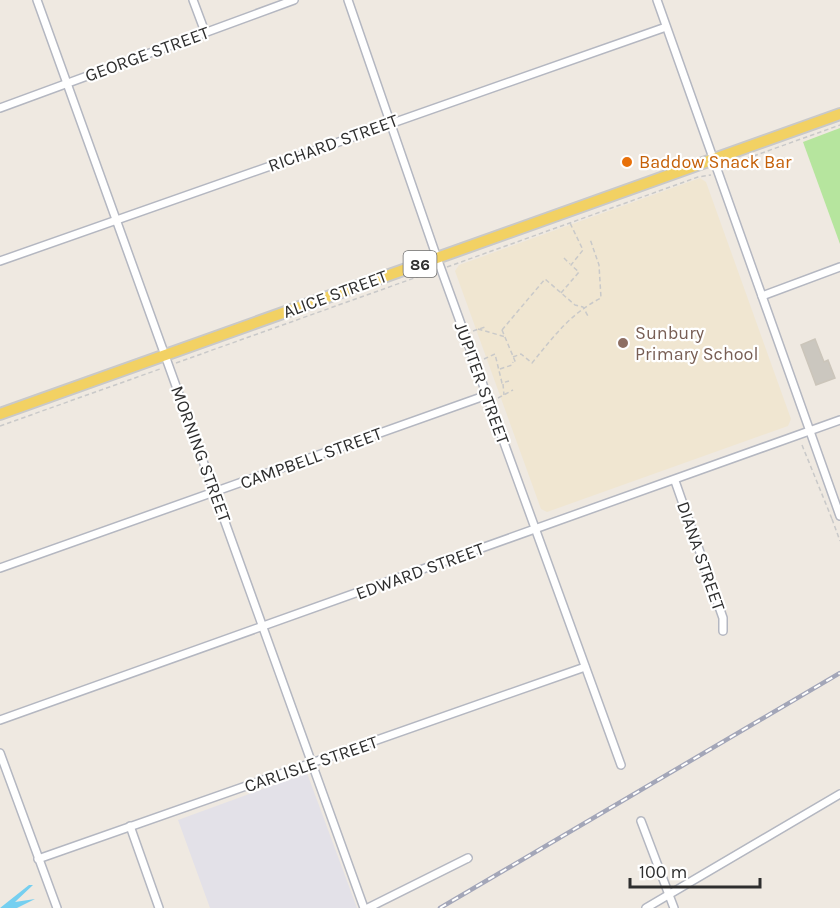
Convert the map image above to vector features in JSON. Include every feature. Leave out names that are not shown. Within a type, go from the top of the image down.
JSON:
[{"type":"main road","name":"ALICE STREET","points":[[0,414],[840,114]]},
{"type":"street","name":"MORNING STREET","points":[[37,0],[312,765],[366,908]]},
{"type":"street","points":[[193,0],[205,32]]},
{"type":"street","name":"GEORGE STREET","points":[[0,108],[294,0]]},
{"type":"street","name":"JUPITER STREET","points":[[348,0],[437,258],[621,765]]},
{"type":"street","points":[[657,0],[840,516]]},
{"type":"street","name":"RICHARD STREET","points":[[0,261],[389,122],[666,27]]},
{"type":"street","points":[[762,296],[840,267]]},
{"type":"street","name":"CAMPBELL STREET","points":[[0,568],[486,395]]},
{"type":"street","name":"EDWARD STREET","points":[[0,720],[675,481],[840,420]]},
{"type":"street","name":"DIANA STREET","points":[[675,481],[723,618],[723,631]]},
{"type":"street","name":"CARLISLE STREET","points":[[38,859],[312,765],[585,667]]},
{"type":"street","points":[[0,753],[57,908]]},
{"type":"street","points":[[646,908],[840,794]]},
{"type":"street","points":[[640,821],[674,908]]},
{"type":"street","points":[[130,826],[159,908]]},
{"type":"street","points":[[366,908],[468,858]]},
{"type":"path","points":[[724,170],[734,163],[840,125]]},
{"type":"path","points":[[450,266],[698,177],[710,176]]},
{"type":"path","points":[[570,222],[583,250],[571,264]]},
{"type":"path","points":[[513,357],[521,354],[532,363],[565,324],[583,307],[601,298],[599,265],[590,239]]},
{"type":"path","points":[[561,293],[579,272],[564,258]]},
{"type":"path","points":[[175,364],[432,272]]},
{"type":"path","points":[[500,369],[512,365],[513,361],[501,329],[545,279],[575,305],[583,307],[589,318]]},
{"type":"path","points":[[473,331],[485,327]]},
{"type":"path","points":[[478,329],[506,338]]},
{"type":"path","points":[[483,359],[495,354],[504,395]]},
{"type":"path","points":[[0,426],[162,368]]},
{"type":"path","points":[[503,383],[509,381]]},
{"type":"path","points":[[498,398],[513,390]]},
{"type":"path","points":[[802,445],[840,541]]},
{"type":"path","points":[[832,518],[840,527]]},
{"type":"shaded area","name":"Sunbury Primary School","points":[[700,178],[706,182],[791,419],[788,426],[547,512],[541,509],[455,271],[459,265]]},
{"type":"shaded area","points":[[307,773],[357,908],[210,908],[178,820]]},
{"type":"green space","points":[[840,128],[840,244],[803,142]]},
{"type":"water","points":[[29,885],[33,885],[15,902],[35,899],[17,908],[0,908]]},
{"type":"building","points":[[815,339],[824,362],[828,360],[835,378],[816,385],[801,345]]},
{"type":"railway","points":[[440,908],[840,673]]},
{"type":"place","name":"Baddow Snack Bar","points":[[627,162]]},
{"type":"place","name":"Sunbury Primary School","points":[[623,343]]}]
